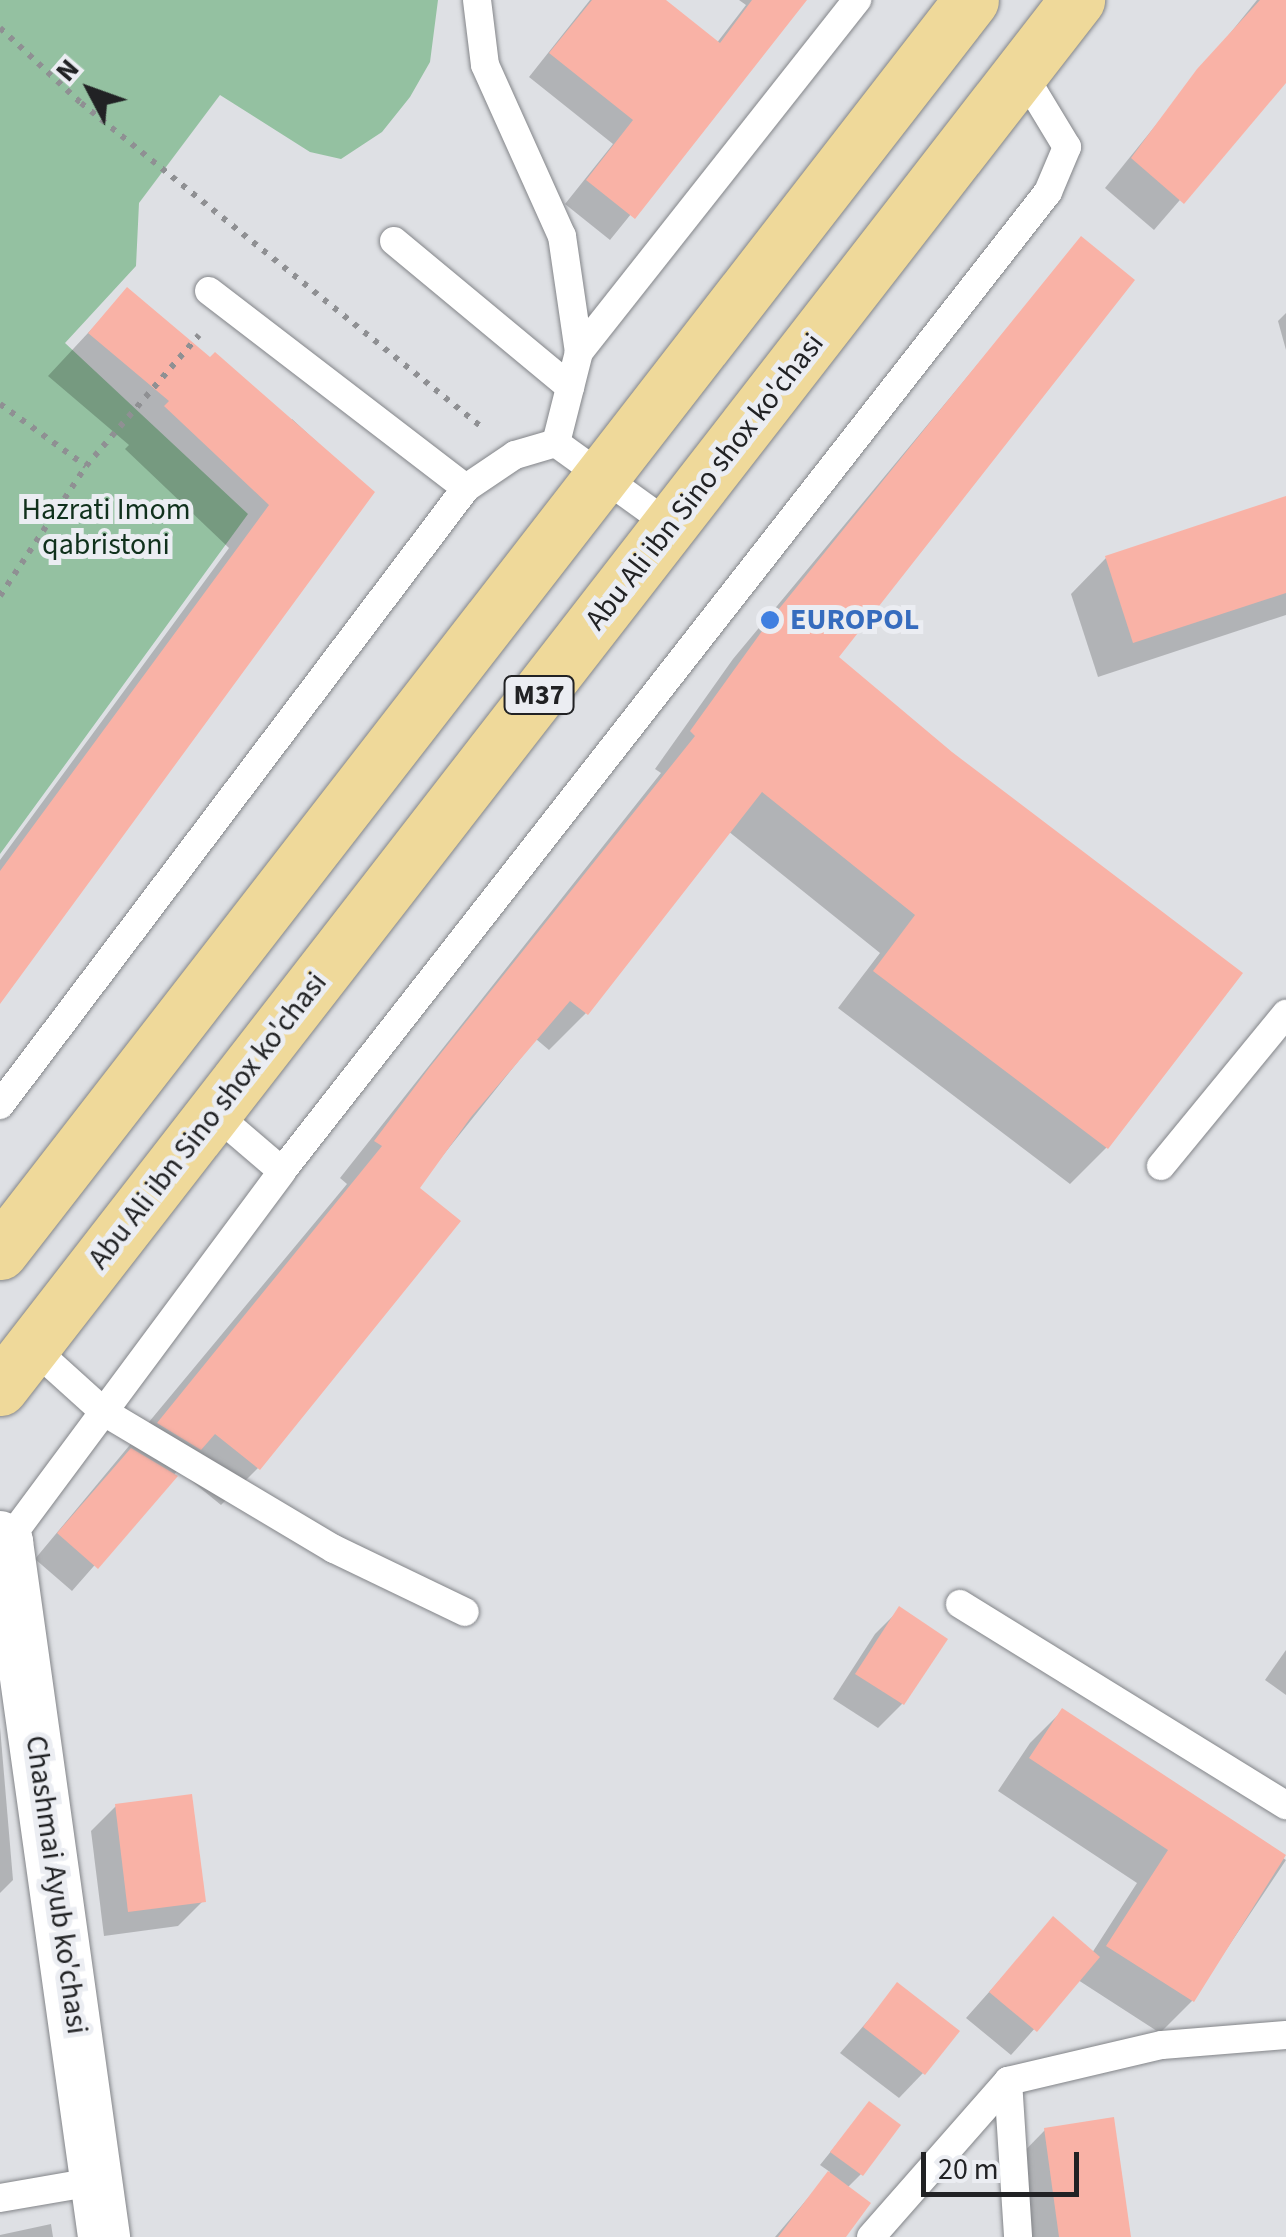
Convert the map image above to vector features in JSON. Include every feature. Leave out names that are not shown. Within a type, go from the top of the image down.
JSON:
[{"type":"main road","name":"M37","points":[[0,1252],[971,0]]},
{"type":"main road","name":"Abu Ali ibn Sino shox ko'chasi","points":[[16,1368],[1076,0]]},
{"type":"street","name":"Chashmai Ayub ko'chasi","points":[[2,1544],[104,2237]]},
{"type":"lane","points":[[477,0],[485,65],[562,236],[579,352],[556,443]]},
{"type":"lane","points":[[579,352],[857,0]]},
{"type":"lane","points":[[2,1544],[282,1171],[1048,192],[1067,146],[1021,71]]},
{"type":"lane","points":[[394,241],[570,388]]},
{"type":"lane","points":[[218,297],[466,488]]},
{"type":"lane","points":[[0,1106],[466,488],[515,454],[556,443],[606,474],[671,526]]},
{"type":"lane","points":[[1161,1166],[1286,1014]]},
{"type":"lane","points":[[214,1113],[282,1171]]},
{"type":"lane","points":[[16,1368],[104,1412],[334,1549],[465,1612]]},
{"type":"lane","points":[[960,1604],[1286,1805]]},
{"type":"lane","points":[[871,2237],[1008,2081],[1162,2044],[1286,2035]]},
{"type":"lane","points":[[1008,2081],[1018,2237]]},
{"type":"lane","points":[[0,2198],[98,2181]]},
{"type":"path","points":[[0,28],[81,103],[515,454]]},
{"type":"path","points":[[0,596],[86,466],[218,297]]},
{"type":"path","points":[[0,404],[86,466]]},
{"type":"green space","name":"Hazrati Imom qabristoni","points":[[0,0],[438,0],[430,62],[410,97],[382,132],[341,159],[310,152],[220,95],[139,203],[136,266],[65,343],[248,514],[0,854]]},
{"type":"building","points":[[592,0],[666,0],[720,43],[752,0],[807,0],[635,219],[586,180],[633,120],[549,53]]},
{"type":"building","points":[[1260,0],[1286,0],[1286,83],[1184,204],[1131,158],[1197,69]]},
{"type":"building","points":[[1081,236],[1135,280],[839,657],[952,752],[1243,973],[1108,1149],[873,971],[915,915],[762,792],[588,1015],[570,1001],[471,1117],[420,1188],[461,1221],[260,1470],[215,1434],[201,1450],[157,1423],[382,1146],[374,1141],[429,1068],[695,736],[690,731],[770,620]]},
{"type":"building","points":[[127,287],[210,357],[215,352],[375,492],[0,1004],[0,871],[269,505],[164,406],[169,401],[88,333]]},
{"type":"building","points":[[1286,496],[1286,593],[1133,643],[1105,556]]},
{"type":"building","points":[[131,1448],[178,1476],[98,1569],[57,1533]]},
{"type":"building","points":[[899,1606],[948,1639],[904,1705],[855,1674]]},
{"type":"building","points":[[1062,1708],[1286,1855],[1194,2002],[1106,1946],[1168,1850],[1029,1758]]},
{"type":"building","points":[[192,1794],[206,1902],[128,1912],[115,1804]]},
{"type":"building","points":[[1053,1916],[1100,1957],[1037,2032],[989,1992]]},
{"type":"building","points":[[897,1982],[960,2031],[925,2075],[863,2027]]},
{"type":"building","points":[[869,2101],[901,2125],[863,2176],[830,2152]]},
{"type":"building","points":[[1114,2117],[1131,2237],[1059,2237],[1044,2128]]},
{"type":"building","points":[[828,2171],[871,2203],[846,2237],[778,2237]]},
{"type":"place","name":"EUROPOL","points":[[770,620]]}]
